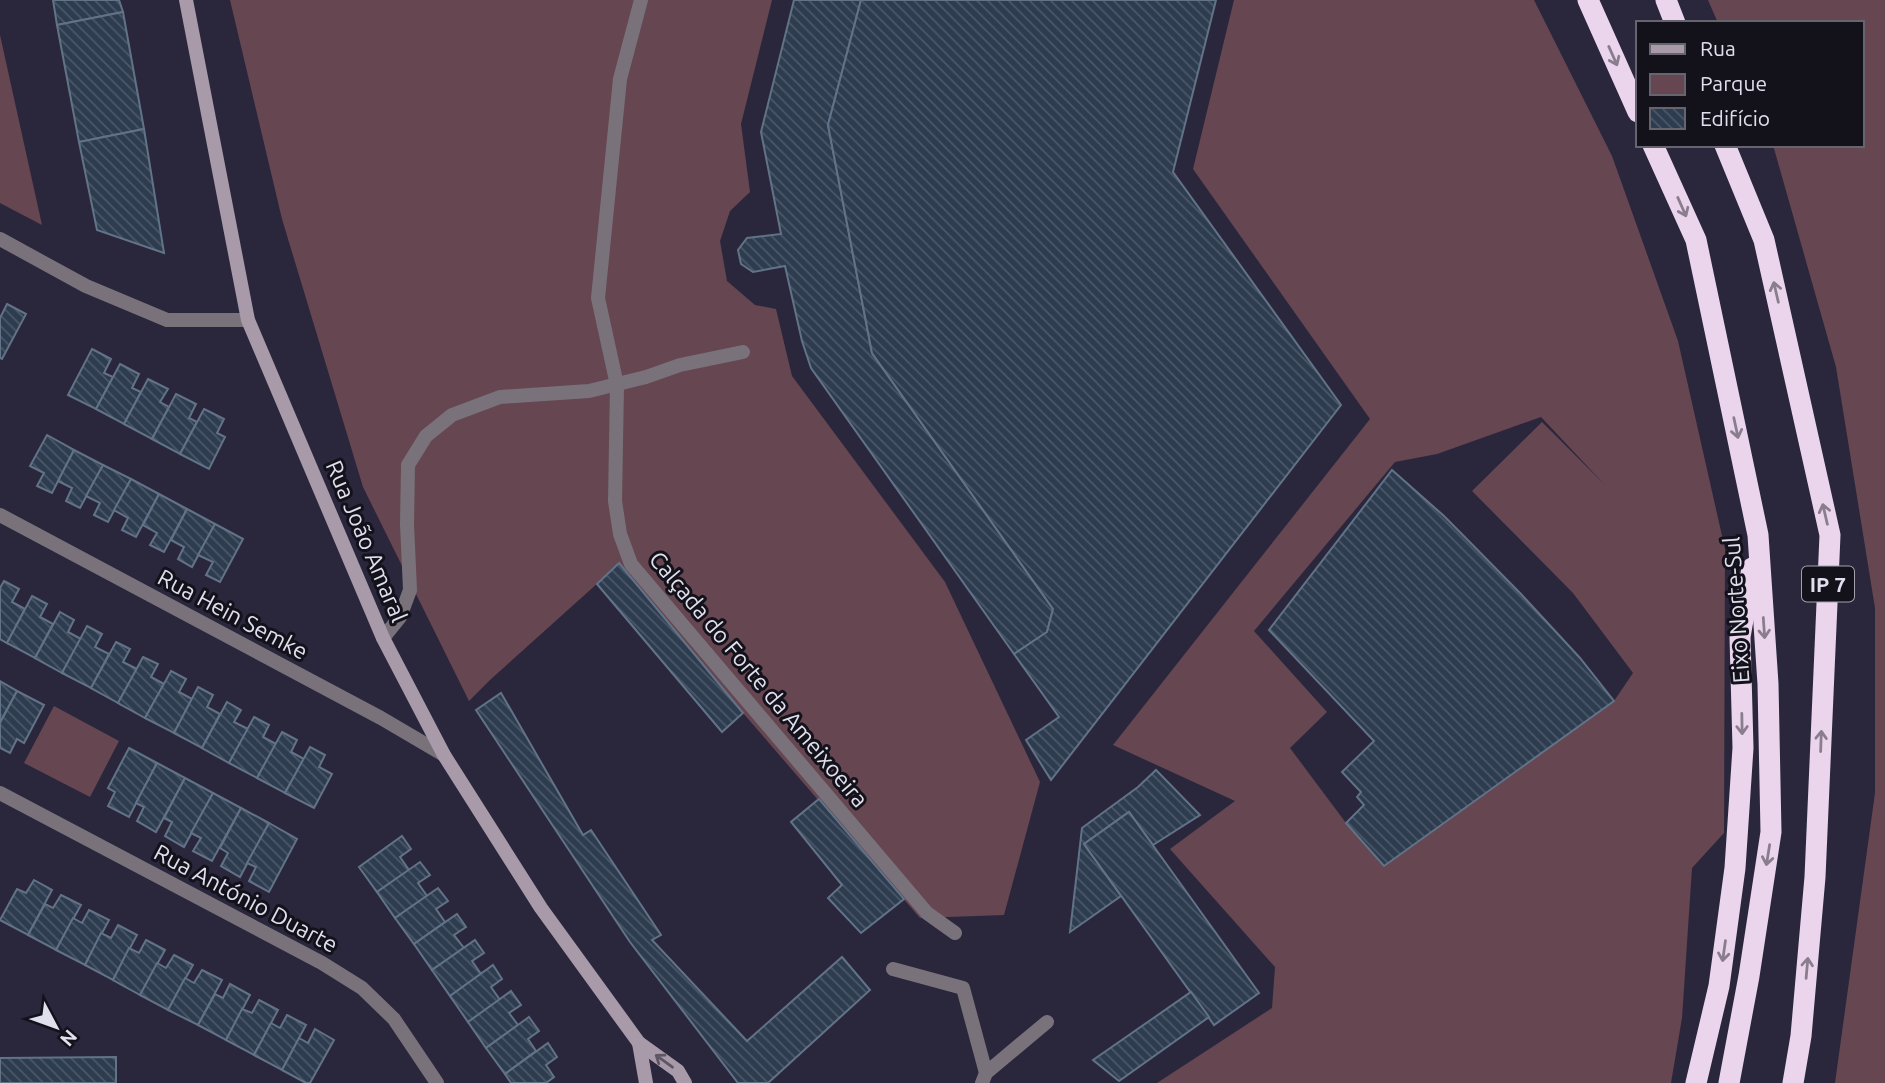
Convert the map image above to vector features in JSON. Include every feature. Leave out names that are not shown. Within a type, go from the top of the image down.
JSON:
[{"type":"highway","points":[[1588,0],[1636,107]]},
{"type":"highway","points":[[1666,0],[1674,21]]},
{"type":"highway","name":"Eixo Norte-Sul","points":[[1654,147],[1696,240],[1758,535],[1768,684],[1772,832],[1729,1083]]},
{"type":"highway","name":"IP 7","points":[[1727,147],[1764,240],[1830,535],[1815,877],[1801,1036],[1793,1083]]},
{"type":"highway","points":[[1696,1083],[1719,986],[1735,868],[1743,748],[1740,637],[1758,535]]},
{"type":"street","name":"Rua João Amaral","points":[[186,0],[248,320],[383,638],[444,755],[541,908],[639,1043],[678,1071],[685,1083]]},
{"type":"street","name":"Calçada do Forte da Ameixoeira","points":[[641,0],[620,79],[598,298],[617,385],[615,501],[620,534],[631,564],[927,913],[955,933]]},
{"type":"street","points":[[0,239],[86,286],[167,320],[248,320]]},
{"type":"street","points":[[383,638],[400,617],[410,590],[408,465],[426,436],[452,415],[500,397],[589,391],[680,365],[743,352]]},
{"type":"street","name":"Rua Hein Semke","points":[[0,515],[381,718],[444,755]]},
{"type":"street","name":"Rua António Duarte","points":[[0,793],[310,957],[362,988],[394,1019],[437,1083]]},
{"type":"street","points":[[893,969],[963,988],[984,1078],[1047,1022]]},
{"type":"street","name":"Rua João Amaral","points":[[639,1043],[646,1083]]},
{"type":"green space","points":[[230,0],[772,0],[741,124],[750,192],[730,211],[720,241],[727,281],[755,305],[776,309],[792,376],[945,582],[1040,782],[1004,915],[920,918],[619,564],[469,701],[363,487],[282,219]]},
{"type":"green space","points":[[1234,0],[1534,0],[1612,156],[1678,341],[1725,549],[1724,833],[1692,868],[1682,1018],[1671,1083],[1157,1083],[1272,1008],[1275,967],[1170,849],[1235,801],[1113,745],[1370,419],[1193,169]],"holes":[[[1541,417],[1604,484],[1542,422],[1472,491],[1573,593],[1633,673],[1614,701],[1384,866],[1346,823],[1290,748],[1327,712],[1254,631],[1395,462],[1437,454]]]},
{"type":"green space","points":[[1708,0],[1885,0],[1885,1083],[1835,1083],[1875,793],[1875,608],[1836,367],[1774,147],[1864,147],[1864,21],[1717,21]]},
{"type":"green space","points":[[0,35],[42,225],[0,203]]},
{"type":"green space","points":[[54,706],[119,741],[90,797],[24,763]]},
{"type":"building","points":[[53,0],[119,0],[123,12],[57,25]]},
{"type":"building","points":[[794,0],[861,0],[828,125],[872,353],[1053,609],[1047,632],[1014,654],[811,368],[785,266],[753,272],[741,264],[738,250],[747,238],[781,234],[761,132]]},
{"type":"building","points":[[861,0],[1216,0],[1173,172],[1341,405],[1051,780],[1026,740],[1059,717],[1014,654],[1047,632],[1053,609],[872,353],[828,125]]},
{"type":"building","points":[[123,12],[144,129],[79,142],[57,25]]},
{"type":"building","points":[[144,129],[164,253],[97,230],[79,142]]},
{"type":"building","points":[[7,304],[26,314],[2,359],[0,318]]},
{"type":"building","points":[[92,349],[111,359],[104,373],[113,377],[96,409],[68,395]]},
{"type":"building","points":[[120,364],[139,374],[132,388],[141,392],[124,424],[96,409]]},
{"type":"building","points":[[148,379],[168,389],[160,402],[169,407],[152,439],[124,424]]},
{"type":"building","points":[[176,394],[196,404],[189,418],[197,422],[180,454],[152,439]]},
{"type":"building","points":[[204,409],[224,419],[217,433],[225,437],[209,469],[180,454]]},
{"type":"building","points":[[47,435],[74,450],[52,493],[37,486],[44,473],[30,466]]},
{"type":"building","points":[[74,450],[103,465],[80,508],[66,501],[72,488],[58,481]]},
{"type":"building","points":[[103,465],[131,479],[108,522],[94,515],[100,503],[86,496]]},
{"type":"building","points":[[1392,470],[1444,516],[1521,594],[1580,658],[1614,701],[1384,866],[1346,823],[1364,805],[1357,797],[1361,792],[1342,772],[1374,741],[1269,630]]},
{"type":"building","points":[[131,479],[159,494],[136,537],[122,530],[128,518],[114,510]]},
{"type":"building","points":[[159,494],[187,509],[164,552],[150,545],[157,533],[143,525]]},
{"type":"building","points":[[187,509],[215,524],[192,567],[178,559],[184,547],[171,540]]},
{"type":"building","points":[[215,524],[243,539],[220,582],[206,575],[213,562],[198,555]]},
{"type":"building","points":[[619,563],[743,713],[722,732],[597,584]]},
{"type":"building","points":[[4,581],[19,589],[12,602],[25,609],[7,643],[0,639],[0,588]]},
{"type":"building","points":[[32,596],[47,604],[40,617],[53,624],[35,658],[7,643]]},
{"type":"building","points":[[60,612],[74,620],[68,632],[81,639],[62,673],[35,658]]},
{"type":"building","points":[[87,626],[102,634],[95,647],[109,654],[91,688],[62,673]]},
{"type":"building","points":[[116,642],[130,649],[123,662],[137,669],[118,703],[91,688]]},
{"type":"building","points":[[143,657],[158,664],[151,677],[164,684],[145,718],[118,703]]},
{"type":"building","points":[[171,671],[186,679],[179,692],[192,699],[174,733],[145,718]]},
{"type":"building","points":[[0,681],[17,691],[0,723]]},
{"type":"building","points":[[198,687],[213,695],[207,707],[220,714],[202,748],[174,733]]},
{"type":"building","points":[[17,691],[44,705],[24,743],[17,739],[10,753],[0,748],[0,723]]},
{"type":"building","points":[[501,693],[583,835],[591,830],[661,935],[652,940],[747,1041],[842,957],[870,990],[768,1083],[738,1083],[630,942],[476,710]]},
{"type":"building","points":[[227,702],[241,710],[234,722],[248,729],[229,763],[202,748]]},
{"type":"building","points":[[254,717],[269,725],[263,737],[276,744],[257,778],[229,763]]},
{"type":"building","points":[[282,732],[297,740],[291,752],[304,759],[285,793],[257,778]]},
{"type":"building","points":[[310,747],[325,755],[319,767],[332,774],[314,808],[285,793]]},
{"type":"building","points":[[129,748],[157,763],[129,817],[108,806],[115,792],[108,788]]},
{"type":"building","points":[[157,763],[185,778],[156,832],[137,821],[144,807],[136,803]]},
{"type":"building","points":[[1156,770],[1200,815],[1153,845],[1129,812],[1084,844],[1121,896],[1070,932],[1082,828],[1138,787]]},
{"type":"building","points":[[185,778],[213,793],[184,847],[165,836],[172,822],[164,818]]},
{"type":"building","points":[[213,793],[241,808],[212,861],[193,851],[201,838],[191,833]]},
{"type":"building","points":[[819,799],[904,899],[861,933],[828,898],[842,885],[791,822]]},
{"type":"building","points":[[241,808],[269,823],[240,877],[221,866],[228,853],[220,848]]},
{"type":"building","points":[[1129,812],[1259,993],[1214,1025],[1084,844]]},
{"type":"building","points":[[269,823],[297,839],[269,892],[249,881],[256,867],[247,863]]},
{"type":"building","points":[[402,836],[411,849],[400,857],[409,870],[377,892],[359,867]]},
{"type":"building","points":[[420,862],[430,875],[418,883],[427,896],[395,918],[377,892]]},
{"type":"building","points":[[34,880],[52,890],[28,935],[0,920],[17,889],[26,893]]},
{"type":"building","points":[[438,888],[448,901],[436,909],[445,922],[414,944],[395,918]]},
{"type":"building","points":[[61,895],[81,905],[56,950],[28,935],[45,904],[53,908]]},
{"type":"building","points":[[89,910],[109,920],[85,965],[56,950],[73,918],[82,923]]},
{"type":"building","points":[[457,914],[466,927],[454,935],[464,948],[432,970],[414,944]]},
{"type":"building","points":[[118,925],[137,935],[113,980],[85,965],[101,933],[111,938]]},
{"type":"building","points":[[146,940],[165,950],[140,995],[113,980],[129,948],[139,953]]},
{"type":"building","points":[[475,940],[484,953],[472,961],[481,974],[450,996],[432,970]]},
{"type":"building","points":[[174,955],[193,965],[168,1010],[140,995],[157,963],[166,968]]},
{"type":"building","points":[[493,965],[502,979],[491,987],[500,1000],[468,1022],[450,996]]},
{"type":"building","points":[[202,970],[222,980],[198,1025],[168,1010],[185,978],[194,983]]},
{"type":"building","points":[[230,984],[250,995],[226,1040],[198,1025],[215,994],[223,998]]},
{"type":"building","points":[[511,991],[521,1005],[509,1013],[518,1025],[486,1048],[468,1022]]},
{"type":"building","points":[[1191,992],[1209,1017],[1119,1081],[1093,1060]]},
{"type":"building","points":[[259,1000],[278,1010],[254,1055],[226,1040],[242,1009],[252,1013]]},
{"type":"building","points":[[287,1015],[306,1025],[282,1070],[254,1055],[271,1023],[280,1028]]},
{"type":"building","points":[[529,1017],[539,1031],[528,1039],[536,1051],[505,1074],[486,1048]]},
{"type":"building","points":[[315,1029],[334,1040],[310,1083],[306,1083],[282,1070],[299,1038],[308,1043]]},
{"type":"building","points":[[548,1043],[557,1057],[546,1065],[554,1077],[546,1083],[511,1083],[505,1074]]},
{"type":"building","points":[[116,1057],[116,1083],[0,1083],[0,1058]]}]
